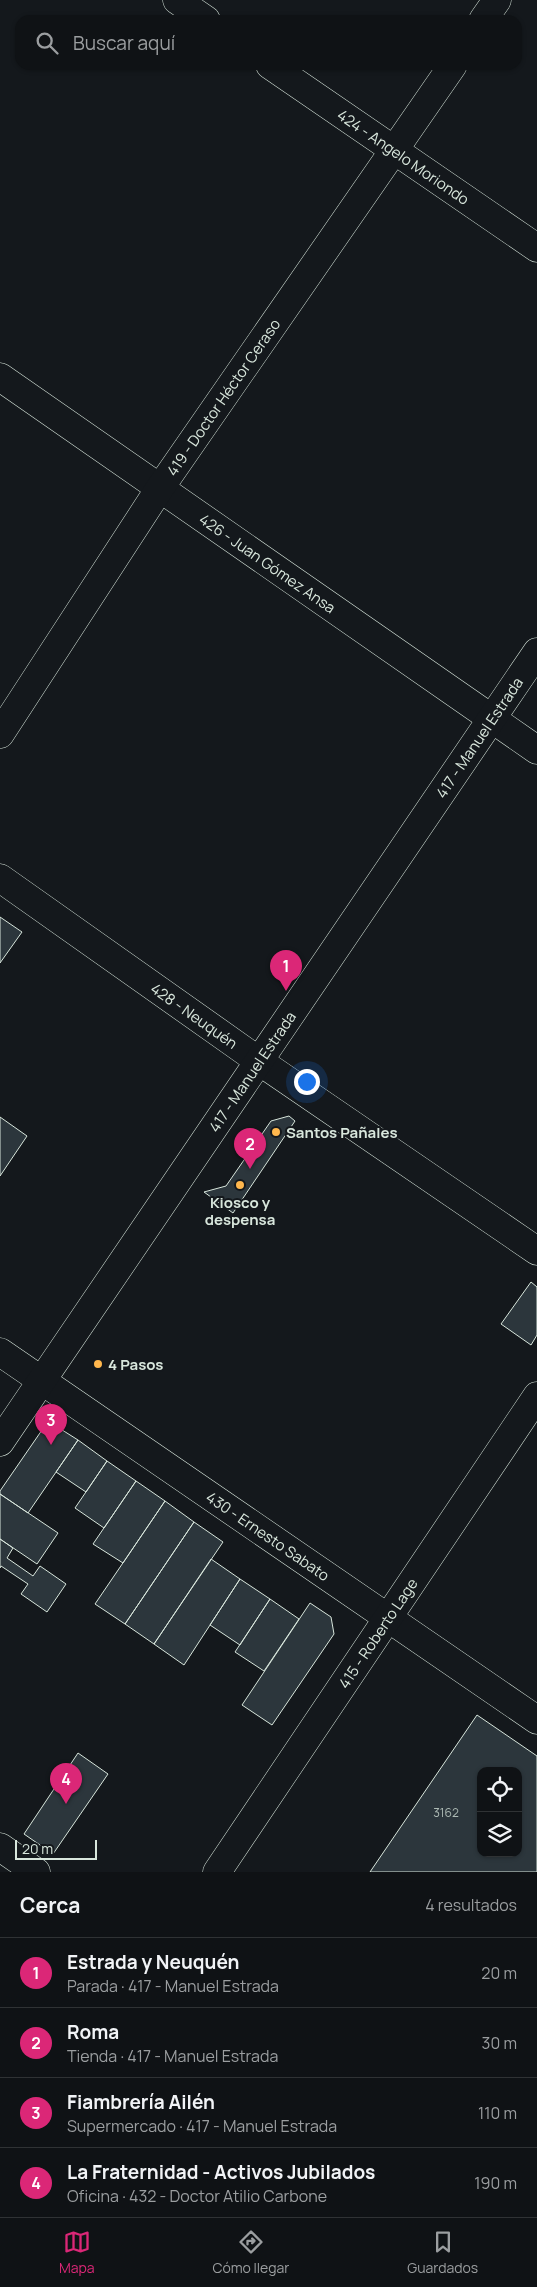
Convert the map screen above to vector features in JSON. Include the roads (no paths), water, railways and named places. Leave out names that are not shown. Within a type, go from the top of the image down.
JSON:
[{"type":"street","points":[[177,0],[199,15]]},
{"type":"street","points":[[486,15],[497,0]]},
{"type":"street","name":"424 - Angelo Moriondo","points":[[277,70],[537,248]]},
{"type":"street","name":"419 - Doctor Héctor Ceraso","points":[[0,734],[160,488],[395,152],[450,70]]},
{"type":"street","name":"426 - Juan Gómez Ansa","points":[[0,377],[537,750]]},
{"type":"street","name":"417 - Manuel Estrada","points":[[0,1442],[43,1382],[537,652]]},
{"type":"street","name":"428 - Neuquén","points":[[0,878],[259,1061],[537,1251]]},
{"type":"street","name":"430 - Ernesto Sabato","points":[[0,1352],[388,1616],[537,1720]]},
{"type":"street","name":"415 - Roberto Lage","points":[[217,1872],[537,1396]]},
{"type":"street","points":[[0,1848],[36,1872]]},
{"type":"place","name":"Estrada y Neuquén","points":[[286,991]]},
{"type":"place","name":"Santos Pañales","points":[[276,1132]]},
{"type":"place","name":"Roma","points":[[250,1169]]},
{"type":"place","name":"Kiosco y despensa","points":[[240,1185]]},
{"type":"place","name":"4 Pasos","points":[[98,1364]]},
{"type":"place","name":"Fiambrería Ailén","points":[[51,1445]]},
{"type":"place","name":"La Fraternidad - Activos Jubilados","points":[[66,1804]]}]
